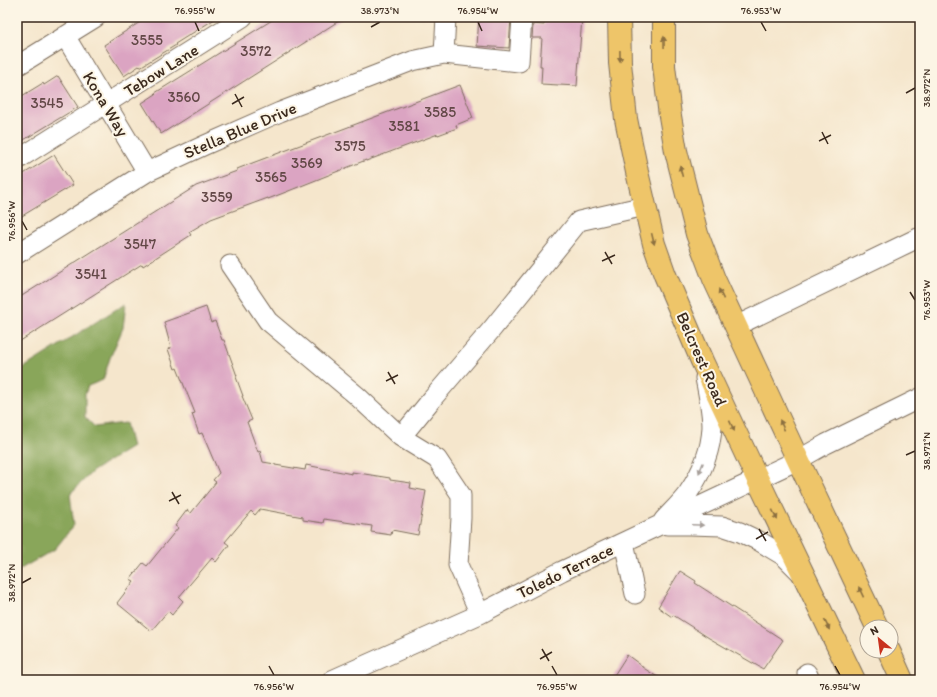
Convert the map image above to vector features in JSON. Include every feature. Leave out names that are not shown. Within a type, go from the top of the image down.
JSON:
[{"type":"main road","name":"Belcrest Road","points":[[619,17],[620,63],[626,119],[654,244],[665,275],[702,361],[854,680]]},
{"type":"main road","points":[[664,17],[664,66],[670,116],[676,151],[697,234],[714,279],[873,619]]},
{"type":"main road","points":[[893,659],[902,680]]},
{"type":"street","points":[[17,66],[96,17]]},
{"type":"street","name":"Tebow Lane","points":[[17,160],[243,17]]},
{"type":"street","points":[[444,54],[446,17]]},
{"type":"street","name":"Stella Blue Drive","points":[[17,254],[146,172],[280,112],[412,61],[444,54],[519,62],[522,17]]},
{"type":"street","name":"Kona Way","points":[[65,36],[146,172]]},
{"type":"street","points":[[401,437],[432,398],[492,329],[579,221],[645,206]]},
{"type":"street","points":[[736,326],[918,238]]},
{"type":"street","points":[[230,265],[268,322],[351,391],[401,437],[437,459],[461,495],[458,565],[480,614]]},
{"type":"street","points":[[659,526],[688,493],[699,474],[708,452],[712,428],[710,402],[702,361]]},
{"type":"street","name":"Toledo Terrace","points":[[332,680],[480,614],[562,571],[758,480],[826,444],[920,398]]},
{"type":"street","points":[[659,526],[722,526],[740,532],[784,556],[804,577]]},
{"type":"street","points":[[624,542],[634,594]]},
{"type":"green space","points":[[126,303],[123,328],[110,358],[103,380],[88,386],[85,394],[85,417],[95,427],[126,423],[132,447],[93,471],[70,494],[74,525],[55,549],[17,571],[17,372]]},
{"type":"building","points":[[148,17],[218,17],[175,44],[176,45],[124,76],[104,45]]},
{"type":"building","points":[[277,17],[345,17],[161,134],[142,103],[156,94],[155,93]]},
{"type":"building","points":[[479,17],[511,17],[509,48],[477,46]]},
{"type":"building","points":[[545,17],[582,17],[577,86],[541,84],[542,66],[540,66],[542,38],[532,38],[533,24],[544,25]]},
{"type":"building","points":[[58,76],[78,107],[17,144],[17,99],[43,83],[44,85]]},
{"type":"building","points":[[460,85],[473,118],[456,125],[457,128],[366,160],[268,199],[211,219],[189,232],[191,235],[143,266],[142,264],[17,343],[17,299],[196,186],[237,171],[237,169],[255,162]]},
{"type":"building","points":[[54,155],[73,185],[17,219],[17,178]]},
{"type":"building","points":[[206,307],[211,323],[215,321],[222,340],[224,340],[237,376],[236,377],[242,396],[252,420],[247,422],[258,452],[260,451],[263,462],[305,470],[306,465],[352,474],[352,472],[390,478],[390,480],[411,483],[410,488],[426,491],[418,535],[392,530],[391,535],[371,532],[372,526],[324,519],[323,523],[303,520],[303,517],[260,509],[255,515],[251,511],[225,542],[229,545],[216,562],[212,558],[179,597],[183,601],[172,615],[168,611],[151,631],[117,603],[134,581],[130,579],[143,563],[147,566],[178,528],[175,526],[187,510],[191,513],[216,482],[213,480],[219,473],[202,433],[199,434],[192,414],[195,413],[177,368],[175,369],[168,349],[171,348],[164,322]]},
{"type":"building","points":[[680,571],[696,581],[695,583],[783,640],[763,669],[709,638],[673,615],[672,617],[658,607]]},
{"type":"building","points":[[627,655],[642,667],[662,680],[611,680]]}]
